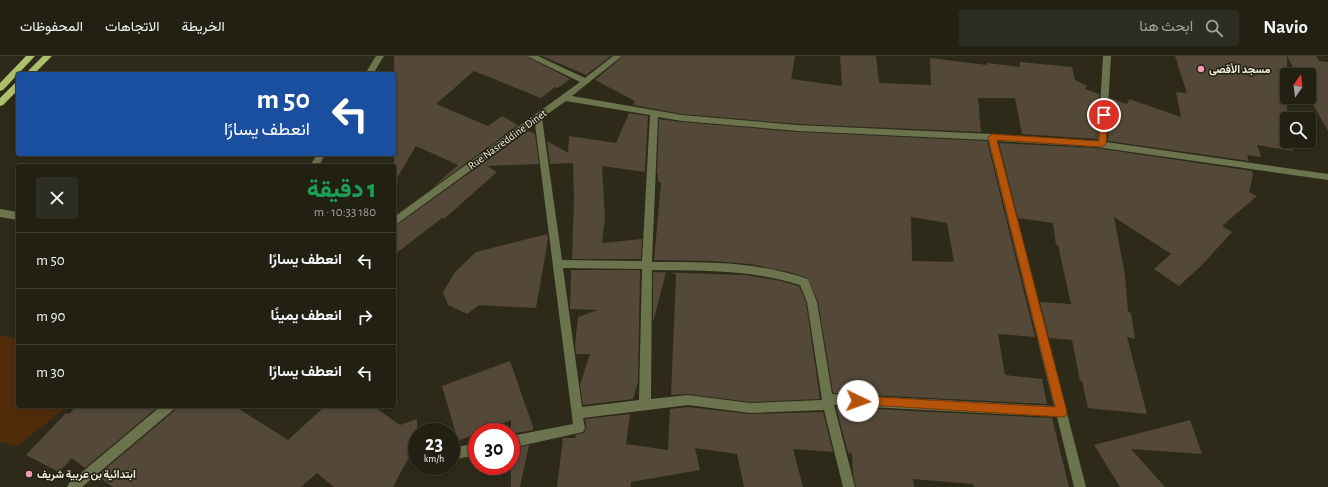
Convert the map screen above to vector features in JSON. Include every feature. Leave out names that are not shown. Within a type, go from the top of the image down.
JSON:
[{"type":"main road","points":[[0,88],[32,56]]},
{"type":"main road","points":[[31,72],[48,56]]},
{"type":"main road","points":[[0,103],[16,87]]},
{"type":"street","points":[[370,72],[380,56]]},
{"type":"street","points":[[532,56],[586,82]]},
{"type":"street","name":"Rue Nasreddine Dinet","points":[[396,221],[586,82],[618,56]]},
{"type":"street","points":[[1102,144],[1107,56]]},
{"type":"street","points":[[564,98],[682,118],[798,128],[992,137],[1102,144],[1328,178]]},
{"type":"street","points":[[645,405],[646,265],[654,113]]},
{"type":"street","points":[[520,440],[579,428],[538,117]]},
{"type":"street","points":[[992,137],[1080,487]]},
{"type":"street","points":[[0,212],[16,216]]},
{"type":"street","points":[[557,264],[735,266],[775,273],[804,282],[812,302],[827,402],[849,487]]},
{"type":"street","points":[[577,413],[688,400],[750,408],[827,402],[1062,412]]},
{"type":"street","points":[[73,487],[167,408]]},
{"type":"shaded area","points":[[0,335],[16,339],[16,408],[65,408],[17,446],[0,442]]},
{"type":"building","points":[[394,56],[526,56],[570,79],[558,88],[555,87],[541,98],[474,71],[436,104],[488,126],[502,116],[518,125],[431,189],[458,165],[416,146],[396,180],[396,164],[394,164],[394,156],[396,156],[396,72],[394,72]]},
{"type":"building","points":[[542,56],[611,56],[586,75]]},
{"type":"building","points":[[623,56],[795,56],[791,79],[842,86],[840,56],[876,56],[879,83],[931,85],[930,58],[987,65],[987,63],[1020,67],[1020,62],[1072,67],[1075,80],[1087,86],[1085,89],[1099,94],[1097,139],[1022,134],[1015,98],[978,98],[981,132],[798,124],[682,114],[633,105],[635,101],[595,80]]},
{"type":"building","points":[[1175,56],[1287,56],[1287,68],[1280,68],[1280,104],[1287,104],[1287,112],[1280,112],[1280,148],[1292,148],[1293,151],[1257,145],[1261,157],[1247,155],[1249,161],[1108,141],[1110,98],[1127,104],[1129,99],[1181,117],[1176,92],[1187,93]]},
{"type":"building","points":[[1287,56],[1316,56],[1319,61],[1328,62],[1328,131],[1313,104],[1316,104],[1316,68],[1293,68]]},
{"type":"building","points":[[629,113],[648,116],[645,172],[602,166],[605,219],[602,243],[642,239],[641,259],[572,259],[574,198],[573,163],[550,164],[547,141],[568,153],[569,136],[616,143]]},
{"type":"building","points":[[659,119],[798,132],[987,141],[1035,337],[998,334],[1005,375],[1042,379],[1047,404],[833,393],[818,302],[808,278],[789,272],[750,264],[712,261],[654,260],[661,182],[658,182]],"holes":[[[911,217],[947,223],[954,262],[912,261]]]},
{"type":"building","points":[[528,131],[535,134],[539,164],[487,166],[497,172],[444,219],[442,218],[396,253],[396,226]]},
{"type":"building","points":[[999,143],[1096,148],[1252,171],[1253,175],[1249,192],[1257,196],[1222,226],[1232,232],[1202,265],[1179,286],[1154,269],[1171,254],[1114,217],[1125,275],[1128,312],[1131,313],[1135,339],[1127,337],[1147,414],[1088,408],[1082,381],[1080,381],[1072,340],[1049,338],[1040,302],[1071,304],[1058,245],[1056,245],[1053,223],[1018,218]]},
{"type":"building","points":[[547,234],[548,239],[536,308],[479,305],[467,314],[448,305],[443,292],[455,272],[476,252]]},
{"type":"building","points":[[571,270],[640,270],[638,382],[633,399],[583,405],[580,385],[590,354],[576,354],[575,345],[578,317],[598,310],[570,309]]},
{"type":"building","points":[[653,272],[666,272],[653,323]]},
{"type":"building","points":[[669,273],[745,275],[781,281],[799,286],[806,302],[820,399],[750,402],[688,394],[671,395],[676,274]]},
{"type":"building","points":[[510,361],[533,430],[520,432],[520,423],[511,423],[511,420],[503,423],[468,423],[468,437],[460,440],[460,423],[453,423],[442,386]]},
{"type":"building","points":[[688,407],[750,414],[823,412],[833,452],[793,449],[803,487],[744,487],[737,454],[695,448],[700,470],[631,482],[631,487],[557,487],[563,438],[576,438],[575,435],[584,433],[586,428],[585,419],[630,414],[626,444],[668,450],[670,409]]},
{"type":"building","points":[[836,407],[1052,418],[1069,487],[974,487],[973,484],[913,479],[914,487],[856,487],[853,474],[852,454],[848,453]]},
{"type":"building","points":[[75,408],[157,408],[85,468],[72,458],[59,472],[26,455],[66,413],[69,414]]},
{"type":"building","points":[[175,408],[237,408],[288,440],[323,408],[376,408],[400,425],[417,419],[417,423],[408,423],[408,459],[393,487],[334,487],[317,473],[301,487],[113,487],[97,476],[174,411]]},
{"type":"building","points":[[1190,420],[1202,454],[1131,449],[1165,487],[1120,487],[1094,445]]},
{"type":"building","points":[[529,445],[520,487],[511,487],[511,475],[520,475],[520,447]]},
{"type":"place","name":"مسجد الأقصى","points":[[1201,69]]},
{"type":"place","name":"ابتدائية بن عربية شريف","points":[[29,474]]},
{"type":"route","points":[[858,401],[1062,412],[992,137],[1102,144],[1104,115]]}]
